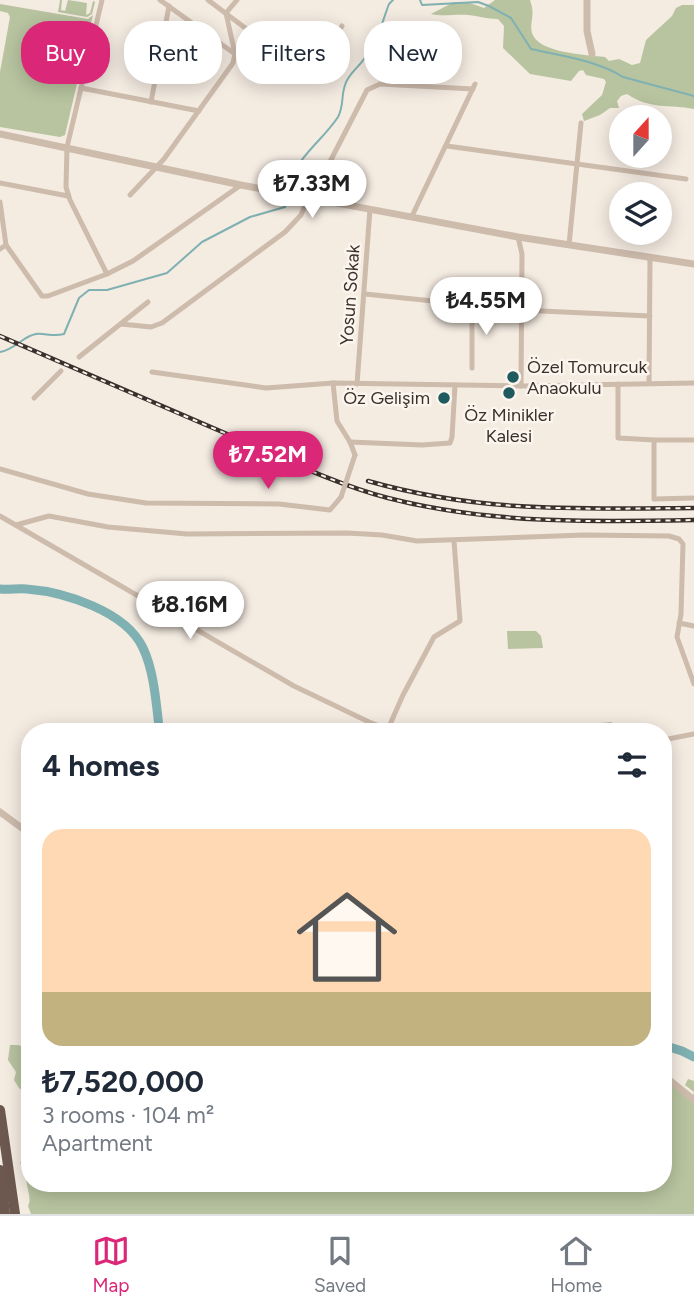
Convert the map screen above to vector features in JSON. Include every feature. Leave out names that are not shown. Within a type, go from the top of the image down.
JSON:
[{"type":"highway","points":[[0,1110],[15,1214]]},
{"type":"highway","points":[[0,1170],[5,1214]]},
{"type":"street","points":[[102,0],[67,147],[66,187],[107,274]]},
{"type":"street","points":[[160,0],[235,54]]},
{"type":"street","points":[[208,0],[236,21]]},
{"type":"street","points":[[226,13],[237,0]]},
{"type":"street","points":[[587,0],[587,31],[592,54]]},
{"type":"street","points":[[151,102],[169,6]]},
{"type":"street","points":[[130,195],[164,159],[233,63],[235,54],[226,13]]},
{"type":"street","points":[[121,324],[151,327],[162,323],[285,232],[300,215],[319,183],[367,90],[380,84],[474,86],[412,216]]},
{"type":"street","points":[[81,88],[199,111]]},
{"type":"street","points":[[569,245],[581,123]]},
{"type":"street","points":[[0,134],[241,185],[518,237],[694,264]]},
{"type":"street","points":[[447,146],[686,179]]},
{"type":"street","points":[[0,183],[68,196]]},
{"type":"street","points":[[0,202],[3,247],[42,296],[48,296],[107,274],[133,261],[241,185]]},
{"type":"street","name":"Yosun Sokak","points":[[357,384],[370,208]]},
{"type":"street","points":[[518,237],[522,254],[521,386]]},
{"type":"street","points":[[649,383],[650,258]]},
{"type":"street","points":[[365,294],[520,310],[650,316]]},
{"type":"street","points":[[79,357],[148,302]]},
{"type":"street","points":[[472,304],[472,368]]},
{"type":"street","points":[[34,398],[61,371]]},
{"type":"street","points":[[152,372],[266,388],[333,383],[521,386],[694,383]]},
{"type":"street","points":[[0,469],[88,494],[146,503],[279,504],[330,510],[341,497],[355,456],[351,442],[337,421],[333,383]]},
{"type":"street","points":[[618,384],[618,438],[694,440]]},
{"type":"street","points":[[351,442],[422,445],[450,443],[455,385]]},
{"type":"street","points":[[654,440],[654,499],[694,498]]},
{"type":"street","points":[[0,516],[294,685],[375,723]]},
{"type":"street","points":[[16,525],[49,516],[108,527],[187,534],[347,533],[417,541],[669,536],[679,539],[683,544],[677,637],[694,684]]},
{"type":"street","points":[[391,723],[434,637],[460,621],[454,541]]},
{"type":"street","points":[[679,624],[694,626]]},
{"type":"street","points":[[672,738],[694,734]]},
{"type":"street","points":[[0,812],[21,827]]},
{"type":"street","points":[[672,1083],[694,1101]]},
{"type":"green space","points":[[60,0],[61,10],[65,11],[68,0],[87,3],[86,15],[90,13],[93,1],[95,2],[92,14],[87,17],[58,12]]},
{"type":"green space","points":[[495,0],[530,0],[532,33],[543,45],[564,52],[605,57],[609,61],[619,59],[632,65],[640,63],[646,40],[672,16],[676,8],[694,5],[694,109],[652,104],[627,94],[621,96],[617,101],[618,105],[609,105],[609,109],[600,115],[584,121],[582,114],[602,95],[606,82],[604,79],[586,75],[583,70],[571,81],[530,74],[503,48],[504,26],[498,19],[431,14],[454,2],[467,2],[484,8]]},
{"type":"green space","points":[[0,4],[88,19],[93,15],[92,21],[21,21],[21,84],[77,84],[65,135],[60,137],[0,127],[0,72],[10,17],[8,13],[0,11]]},
{"type":"green space","points":[[507,631],[536,631],[541,636],[543,648],[508,649]]},
{"type":"green space","points":[[10,1045],[21,1046],[21,1090],[14,1080],[16,1072],[8,1060]]},
{"type":"green space","points":[[688,1079],[694,1081],[694,1092],[685,1085]]},
{"type":"green space","points":[[672,1084],[693,1096],[694,1092],[694,1214],[31,1214],[28,1206],[29,1192],[672,1192]]},
{"type":"waterway","points":[[290,182],[299,163],[338,117],[346,81],[369,53],[393,0]]},
{"type":"waterway","points":[[420,0],[422,5],[478,2],[511,18],[531,49],[566,56],[613,71],[623,77],[694,96]]},
{"type":"waterway","points":[[0,352],[31,335],[64,334],[79,298],[89,290],[107,290],[167,273],[202,242],[250,217],[285,207],[286,203]]},
{"type":"waterway","points":[[0,589],[27,589],[58,594],[92,606],[123,624],[135,635],[147,657],[158,723]]},
{"type":"waterway","points":[[672,1048],[694,1057]]},
{"type":"railway","points":[[0,336],[310,470],[388,498],[464,513],[540,520],[694,520]]},
{"type":"railway","points":[[368,481],[450,499],[490,504],[570,508],[694,508]]},
{"type":"place","name":"Özel Tomurcuk Anaokulu","points":[[513,377]]},
{"type":"place","name":"Öz Minikler Kalesi","points":[[509,393]]},
{"type":"place","name":"Öz Gelişim","points":[[444,398]]}]
